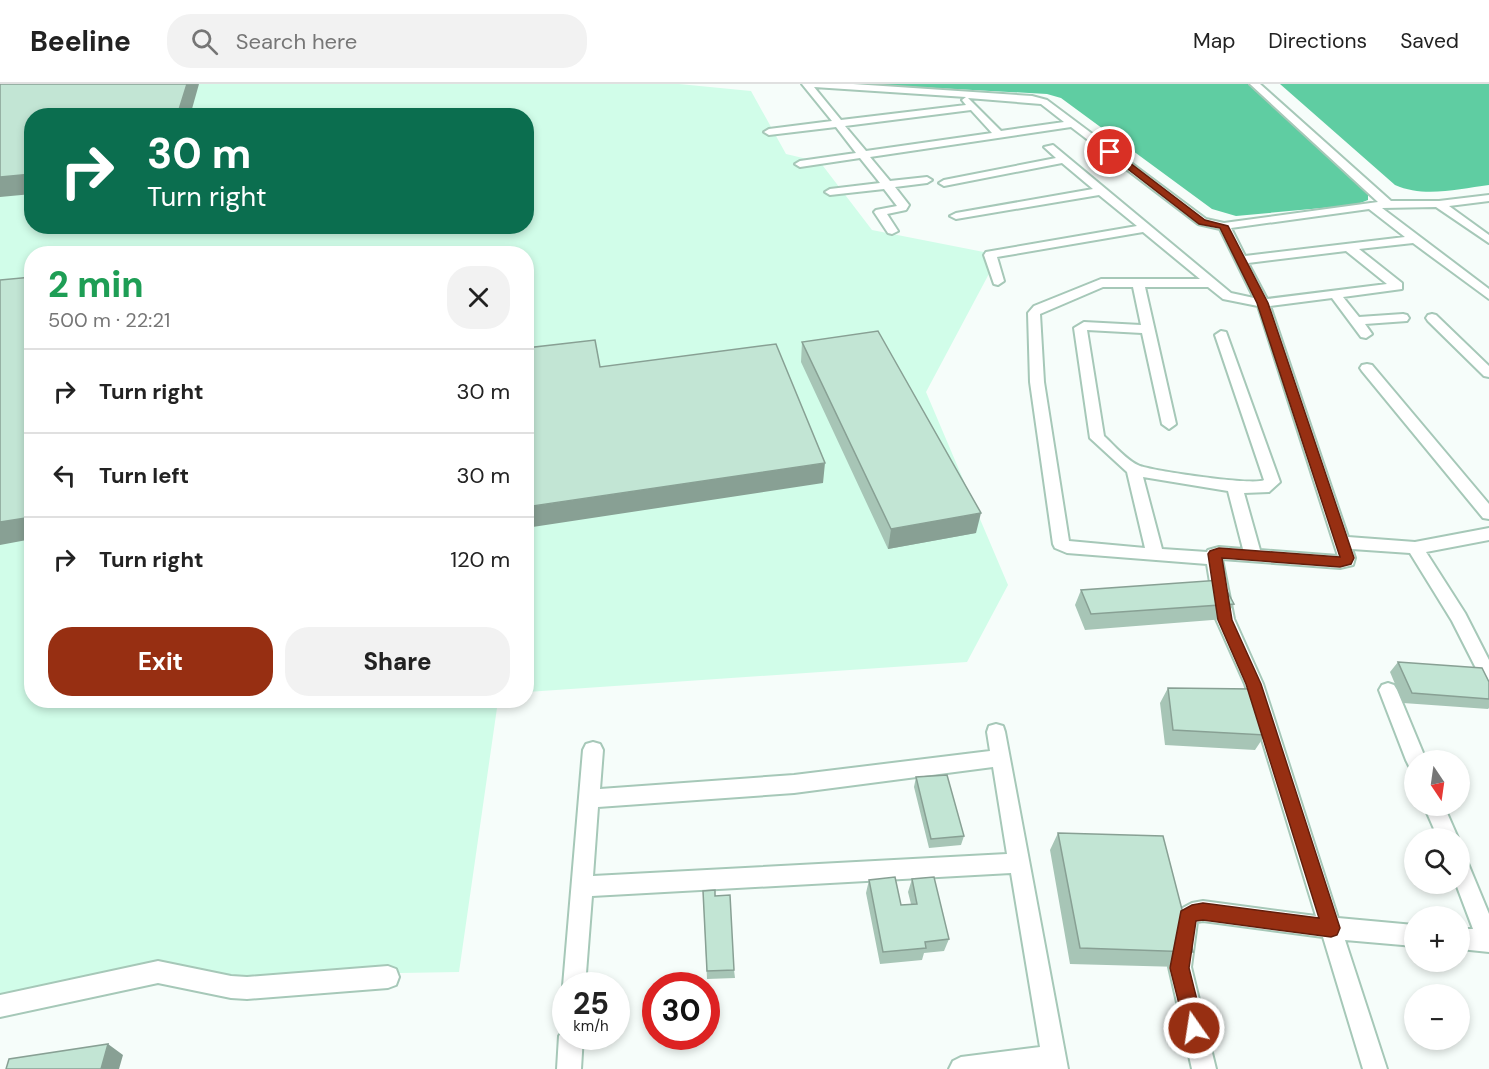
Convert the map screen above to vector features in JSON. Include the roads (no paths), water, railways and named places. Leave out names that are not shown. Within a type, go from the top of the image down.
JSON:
[{"type":"street","points":[[810,84],[1039,100],[1202,222],[1224,226],[1372,206],[1439,204],[1489,198]]},
{"type":"street","points":[[810,84],[904,207],[880,212],[892,231]]},
{"type":"street","points":[[1255,84],[1388,205]]},
{"type":"street","points":[[963,95],[999,135]]},
{"type":"street","points":[[769,132],[973,107]]},
{"type":"street","points":[[800,164],[1073,124]]},
{"type":"street","points":[[1048,147],[1227,296],[1263,303],[1398,286],[1349,247]]},
{"type":"street","points":[[944,183],[1064,160]]},
{"type":"street","points":[[830,192],[927,180]]},
{"type":"street","points":[[956,216],[1101,191]]},
{"type":"street","points":[[1470,200],[1489,211]]},
{"type":"street","points":[[1439,204],[1489,240]]},
{"type":"street","points":[[1372,206],[1489,294]]},
{"type":"street","points":[[1224,226],[1263,303],[1347,561],[1219,553],[1214,554],[1214,559],[1225,620],[1254,684],[1375,1069]]},
{"type":"street","points":[[998,281],[990,255],[1145,228]]},
{"type":"street","points":[[1240,260],[1415,239]]},
{"type":"street","points":[[1138,283],[1169,424]]},
{"type":"street","points":[[1210,283],[1097,284],[1035,311],[1036,381],[1061,544],[1067,547],[1214,559]]},
{"type":"street","points":[[1335,294],[1366,334]]},
{"type":"street","points":[[1356,321],[1403,318]]},
{"type":"street","points":[[1432,318],[1489,373]]},
{"type":"street","points":[[1149,329],[1084,326],[1080,328],[1097,438],[1134,470],[1237,487],[1264,488],[1272,482],[1221,335]]},
{"type":"street","points":[[1470,354],[1489,352]]},
{"type":"street","points":[[1367,368],[1489,514]]},
{"type":"street","points":[[1134,470],[1155,554]]},
{"type":"street","points":[[1237,487],[1234,491],[1253,555]]},
{"type":"street","points":[[1342,542],[1415,548],[1489,534]]},
{"type":"street","points":[[1415,548],[1459,618],[1489,677]]},
{"type":"street","points":[[1388,690],[1412,750]]},
{"type":"street","points":[[961,1069],[1056,1063],[996,732]]},
{"type":"street","points":[[575,972],[593,750]]},
{"type":"street","points":[[589,799],[794,784],[1001,758]]},
{"type":"street","points":[[581,887],[1021,863]]},
{"type":"street","points":[[1470,893],[1489,941],[1470,940]]},
{"type":"street","points":[[1204,1069],[1180,968],[1187,918],[1192,913],[1203,911],[1331,928],[1404,934]]},
{"type":"street","points":[[0,1006],[158,972],[231,987],[247,988],[388,977]]},
{"type":"street","points":[[569,1069],[570,1050]]}]
